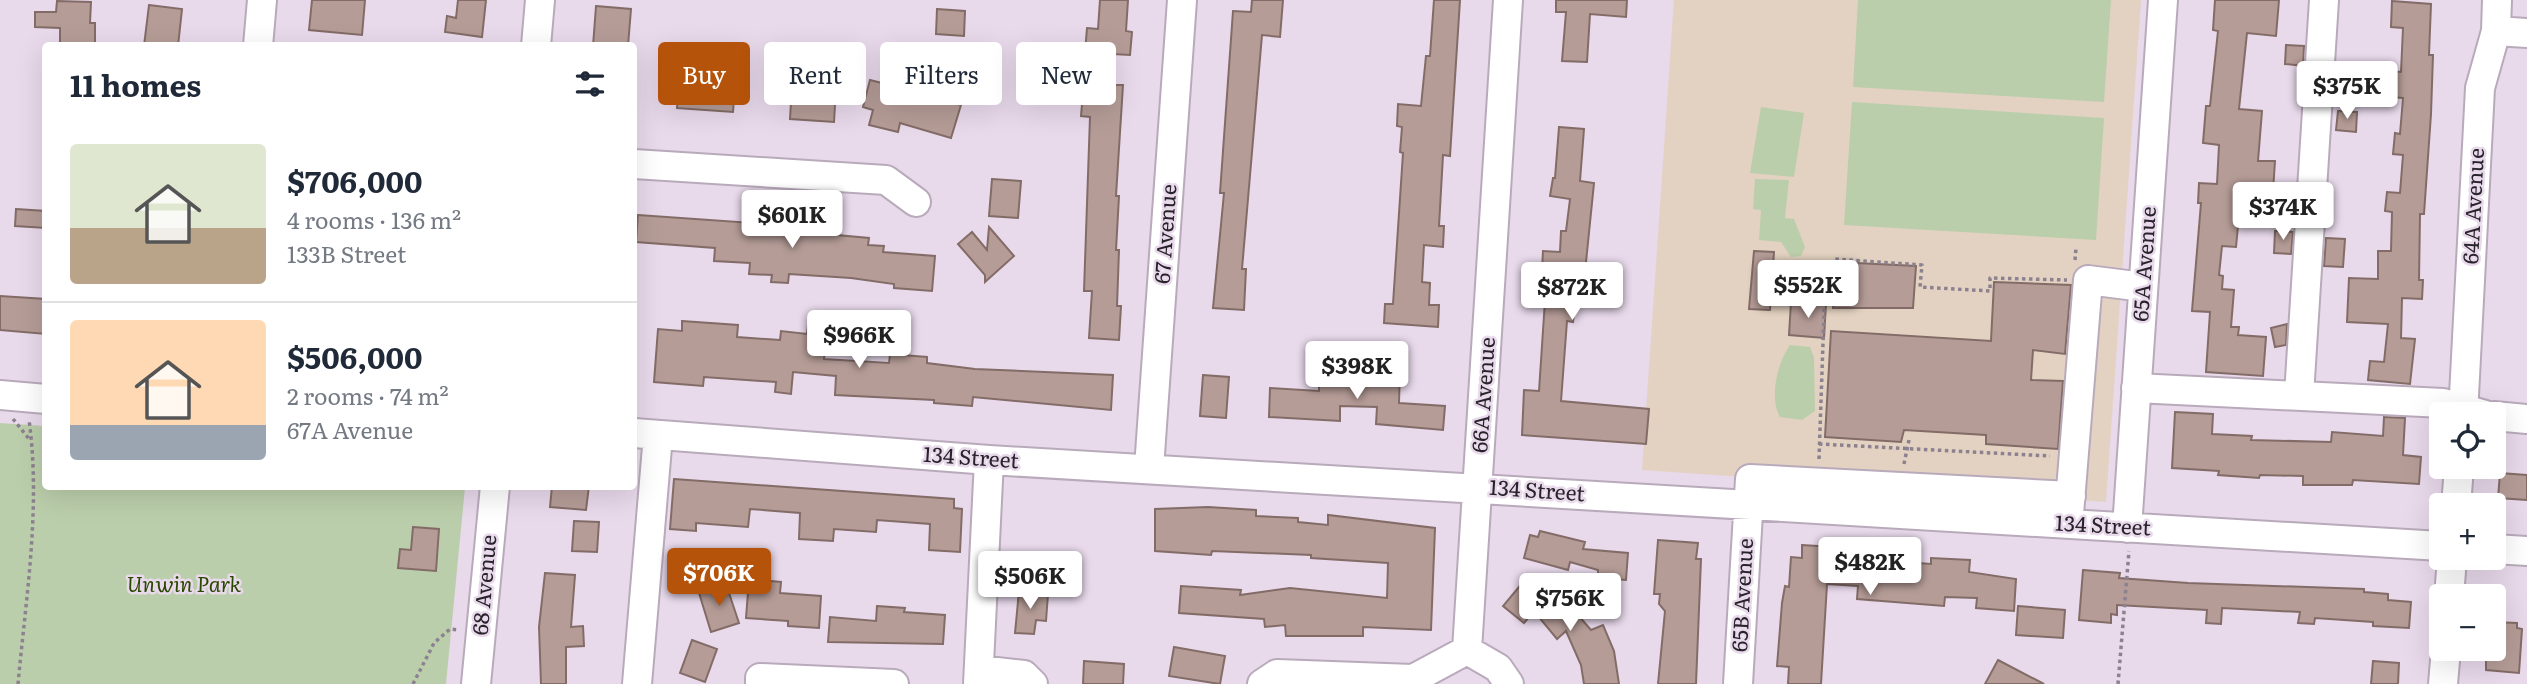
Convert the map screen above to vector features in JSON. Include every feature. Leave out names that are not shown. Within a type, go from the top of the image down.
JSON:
[{"type":"street","points":[[258,42],[262,0]]},
{"type":"street","points":[[536,42],[540,0]]},
{"type":"street","name":"67 Avenue","points":[[1149,468],[1182,0]]},
{"type":"street","name":"66A Avenue","points":[[1467,650],[1508,0]]},
{"type":"street","name":"65A Avenue","points":[[2128,536],[2163,0]]},
{"type":"street","points":[[2299,395],[2324,0]]},
{"type":"street","name":"64A Avenue","points":[[2470,402],[2480,88],[2496,31],[2497,0]]},
{"type":"street","points":[[2496,31],[2527,33]]},
{"type":"street","points":[[637,164],[886,180],[916,202]]},
{"type":"street","points":[[2069,524],[2088,279],[2143,287]]},
{"type":"street","points":[[2136,388],[2299,395],[2429,408]]},
{"type":"street","points":[[6,406],[37,409]]},
{"type":"street","points":[[2506,417],[2527,419]]},
{"type":"street","points":[[637,684],[646,434]]},
{"type":"street","name":"134 Street","points":[[646,434],[989,460],[2069,524],[2128,536],[2429,546]]},
{"type":"street","points":[[989,460],[979,677],[1024,675],[1033,684]]},
{"type":"street","name":"65B Avenue","points":[[1738,684],[1750,479],[2071,496]]},
{"type":"street","name":"68 Avenue","points":[[476,684],[495,490]]},
{"type":"street","points":[[2506,550],[2527,551]]},
{"type":"street","points":[[1262,684],[1277,674],[1413,679],[1467,650],[1498,668],[1509,684]]},
{"type":"street","points":[[2443,684],[2445,661]]},
{"type":"street","points":[[760,681],[894,684]]},
{"type":"path","points":[[1818,472],[1825,285],[1834,259],[1922,265],[1920,287],[1990,291],[1990,278],[2073,280]]},
{"type":"path","points":[[6,406],[32,442]]},
{"type":"path","points":[[18,684],[32,531],[32,442],[37,409]]},
{"type":"path","points":[[1904,467],[1909,440]]},
{"type":"path","points":[[1819,444],[2055,456]]},
{"type":"path","points":[[2118,684],[2128,536]]},
{"type":"path","points":[[413,684],[434,643],[450,629],[461,630]]},
{"type":"shaded area","points":[[1674,0],[2141,0],[2106,502],[1642,470]]},
{"type":"green space","points":[[1858,0],[2111,0],[2104,102],[1853,87]]},
{"type":"green space","points":[[1852,102],[2104,118],[2096,240],[1844,225]]},
{"type":"green space","points":[[1761,107],[1804,113],[1794,177],[1750,173]]},
{"type":"green space","points":[[1755,179],[1789,180],[1785,218],[1794,219],[1805,247],[1801,256],[1791,257],[1781,242],[1759,240],[1761,210],[1753,209]]},
{"type":"green space","points":[[1790,345],[1810,347],[1814,357],[1815,411],[1802,420],[1780,417],[1775,400],[1778,371]]},
{"type":"green space","name":"Unwin Park","points":[[0,423],[42,426],[42,490],[465,490],[446,684],[0,684]]},
{"type":"building","points":[[312,0],[365,0],[362,35],[309,30]]},
{"type":"building","points":[[458,0],[486,0],[482,37],[445,32],[447,16],[456,18]]},
{"type":"building","points":[[1100,0],[1128,0],[1126,31],[1132,32],[1130,55],[1116,54],[1116,42],[1086,42],[1087,28],[1098,29]]},
{"type":"building","points":[[1252,0],[1283,0],[1280,37],[1262,35],[1242,269],[1246,269],[1244,310],[1213,308],[1224,193],[1220,193],[1233,11],[1251,12]]},
{"type":"building","points":[[1434,0],[1460,0],[1450,156],[1443,155],[1439,226],[1444,226],[1443,247],[1424,245],[1422,282],[1430,283],[1429,305],[1439,305],[1438,327],[1384,323],[1385,304],[1393,304],[1403,153],[1400,152],[1402,127],[1397,126],[1398,104],[1421,106],[1426,56],[1430,56]]},
{"type":"building","points":[[1556,0],[1627,0],[1626,17],[1590,14],[1587,62],[1562,61],[1566,12],[1556,12]]},
{"type":"building","points":[[2215,0],[2279,0],[2276,36],[2247,33],[2239,109],[2262,111],[2258,161],[2275,161],[2272,206],[2240,205],[2236,247],[2222,246],[2219,275],[2223,276],[2222,289],[2234,290],[2231,327],[2239,327],[2238,335],[2266,337],[2263,376],[2206,372],[2210,312],[2192,311],[2201,203],[2198,203],[2199,183],[2217,184],[2219,145],[2203,143],[2218,31],[2213,30]]},
{"type":"building","points":[[57,1],[91,2],[90,23],[95,23],[95,42],[60,42],[60,28],[35,27],[35,12],[56,12]]},
{"type":"building","points":[[2392,1],[2431,4],[2431,114],[2424,214],[2420,214],[2419,280],[2423,280],[2422,299],[2402,298],[2401,338],[2415,339],[2410,384],[2368,380],[2370,361],[2384,362],[2388,324],[2347,322],[2349,278],[2378,279],[2378,251],[2391,251],[2392,212],[2385,211],[2387,192],[2400,193],[2403,155],[2393,154],[2395,133],[2400,134],[2403,98],[2390,97],[2391,71],[2401,72],[2403,28],[2391,27]]},
{"type":"building","points":[[149,5],[182,9],[178,42],[144,42]]},
{"type":"building","points":[[596,6],[631,9],[628,42],[593,42]]},
{"type":"building","points":[[937,9],[965,11],[964,36],[936,34]]},
{"type":"building","points":[[2286,45],[2304,46],[2303,66],[2285,64]]},
{"type":"building","points":[[870,80],[880,82],[880,105],[961,105],[951,138],[900,123],[898,132],[869,125],[873,110],[863,107],[866,105]]},
{"type":"building","points":[[1116,85],[1123,85],[1116,196],[1119,196],[1116,250],[1119,250],[1117,306],[1121,306],[1119,340],[1089,338],[1092,291],[1084,291],[1090,117],[1081,116],[1082,105],[1116,105]]},
{"type":"building","points":[[677,105],[734,105],[733,112],[677,108]]},
{"type":"building","points":[[791,105],[835,105],[834,122],[790,119]]},
{"type":"building","points":[[2338,111],[2357,112],[2356,132],[2336,130]]},
{"type":"building","points":[[1559,127],[1584,129],[1580,181],[1594,183],[1585,272],[1571,272],[1569,304],[1575,305],[1573,322],[1567,321],[1561,401],[1649,409],[1646,444],[1522,435],[1524,390],[1539,391],[1547,270],[1542,270],[1543,251],[1560,252],[1561,231],[1566,231],[1570,199],[1550,196],[1555,178]]},
{"type":"building","points":[[992,179],[1021,181],[1018,218],[989,216]]},
{"type":"building","points":[[16,209],[42,211],[42,228],[15,226]]},
{"type":"building","points":[[638,215],[752,223],[752,219],[838,224],[837,235],[869,238],[868,245],[884,246],[883,252],[935,256],[932,291],[894,288],[894,284],[851,278],[789,274],[788,283],[771,282],[772,275],[749,274],[750,263],[714,261],[715,248],[637,242]]},
{"type":"building","points":[[989,227],[1014,256],[985,282],[985,275],[958,244],[972,232],[987,250]]},
{"type":"building","points":[[2275,231],[2293,232],[2291,254],[2274,253]]},
{"type":"building","points":[[2326,238],[2345,239],[2343,267],[2324,266]]},
{"type":"building","points":[[1754,251],[1774,252],[1770,310],[1749,309]]},
{"type":"building","points":[[1836,262],[1916,266],[1913,308],[1833,308]]},
{"type":"building","points":[[1994,282],[2071,285],[2065,354],[2033,350],[2031,380],[2063,381],[2058,449],[1986,444],[1986,435],[1904,430],[1901,442],[1825,437],[1831,331],[1991,341]]},
{"type":"building","points":[[0,296],[42,299],[42,334],[0,330]]},
{"type":"building","points":[[1791,302],[1826,304],[1824,338],[1789,335]]},
{"type":"building","points":[[682,321],[738,325],[737,337],[780,340],[781,331],[807,334],[808,325],[827,327],[824,359],[889,363],[890,354],[927,357],[927,363],[975,369],[1113,375],[1111,410],[973,397],[972,406],[934,403],[934,400],[835,395],[836,376],[793,372],[791,394],[775,392],[776,382],[704,377],[703,386],[654,382],[658,329],[682,331]]},
{"type":"building","points":[[2287,324],[2286,345],[2275,347],[2271,328]]},
{"type":"building","points":[[1353,367],[1400,369],[1399,403],[1445,406],[1443,430],[1376,424],[1377,407],[1340,406],[1340,421],[1269,417],[1270,388],[1319,391],[1319,378],[1353,380]]},
{"type":"building","points":[[1203,375],[1229,377],[1226,418],[1200,416]]},
{"type":"building","points":[[2175,412],[2213,414],[2212,434],[2252,436],[2251,440],[2331,442],[2332,432],[2383,436],[2384,417],[2405,418],[2403,455],[2421,457],[2419,484],[2353,480],[2352,485],[2303,485],[2303,476],[2260,475],[2259,478],[2218,475],[2219,471],[2172,468]]},
{"type":"building","points":[[2506,473],[2527,475],[2527,500],[2506,499],[2506,493],[2498,493],[2500,479],[2506,479]]},
{"type":"building","points":[[674,479],[954,499],[954,508],[962,509],[960,552],[929,550],[930,524],[877,520],[876,532],[834,529],[833,541],[799,539],[800,513],[750,509],[748,527],[696,523],[696,531],[670,529]]},
{"type":"building","points":[[552,490],[588,490],[586,510],[550,507]]},
{"type":"building","points":[[1208,507],[1256,510],[1256,516],[1298,518],[1298,522],[1328,525],[1328,515],[1435,528],[1431,630],[1363,627],[1363,636],[1286,636],[1285,625],[1265,627],[1264,619],[1179,613],[1181,586],[1241,590],[1240,595],[1290,588],[1387,598],[1388,563],[1311,558],[1311,555],[1212,551],[1211,555],[1155,551],[1155,509]]},
{"type":"building","points":[[574,521],[599,522],[597,552],[572,551]]},
{"type":"building","points":[[413,527],[439,529],[436,571],[398,568],[400,549],[411,550]]},
{"type":"building","points":[[1540,531],[1585,542],[1583,549],[1628,553],[1626,580],[1598,578],[1598,570],[1570,562],[1568,570],[1524,558],[1530,535],[1538,537]]},
{"type":"building","points":[[1658,540],[1698,543],[1696,559],[1701,559],[1696,684],[1658,684],[1665,611],[1659,604],[1660,594],[1654,594]]},
{"type":"building","points":[[1802,545],[1832,547],[1831,554],[1890,557],[1890,561],[1931,564],[1931,558],[1970,560],[1969,572],[2016,579],[2014,611],[1976,608],[1977,598],[1945,597],[1944,606],[1857,599],[1858,586],[1827,584],[1821,684],[1788,684],[1789,667],[1777,666],[1782,603],[1785,586],[1789,587],[1791,557],[1802,558]]},
{"type":"building","points":[[2083,570],[2120,573],[2119,578],[2188,583],[2364,589],[2364,592],[2388,594],[2388,600],[2411,602],[2409,628],[2373,626],[2373,622],[2315,618],[2314,624],[2298,623],[2300,612],[2222,608],[2221,624],[2206,623],[2207,610],[2117,605],[2117,615],[2111,614],[2111,623],[2079,620]]},
{"type":"building","points":[[545,573],[575,575],[571,627],[583,626],[584,646],[566,647],[566,684],[541,684],[539,627]]},
{"type":"building","points":[[749,579],[781,582],[780,593],[821,596],[819,628],[788,626],[788,621],[746,618]]},
{"type":"building","points":[[1524,581],[1555,606],[1563,598],[1591,630],[1603,625],[1614,651],[1619,684],[1584,684],[1581,665],[1566,631],[1557,639],[1534,611],[1524,623],[1503,606]]},
{"type":"building","points":[[726,584],[739,623],[711,632],[699,593]]},
{"type":"building","points":[[1019,591],[1048,594],[1046,621],[1036,620],[1034,634],[1015,633]]},
{"type":"building","points":[[877,606],[905,608],[904,612],[945,615],[943,644],[828,642],[830,617],[876,621]]},
{"type":"building","points":[[2018,606],[2065,610],[2063,638],[2016,635]]},
{"type":"building","points":[[2506,623],[2517,623],[2517,628],[2522,629],[2519,673],[2486,670],[2486,661],[2506,661]]},
{"type":"building","points":[[692,640],[717,649],[705,682],[680,673]]},
{"type":"building","points":[[1174,647],[1225,656],[1220,684],[1169,676]]},
{"type":"building","points":[[1998,660],[2044,684],[1985,684]]},
{"type":"building","points":[[1084,661],[1124,664],[1123,684],[1083,684]]},
{"type":"building","points":[[2373,661],[2399,663],[2398,684],[2371,684]]}]
